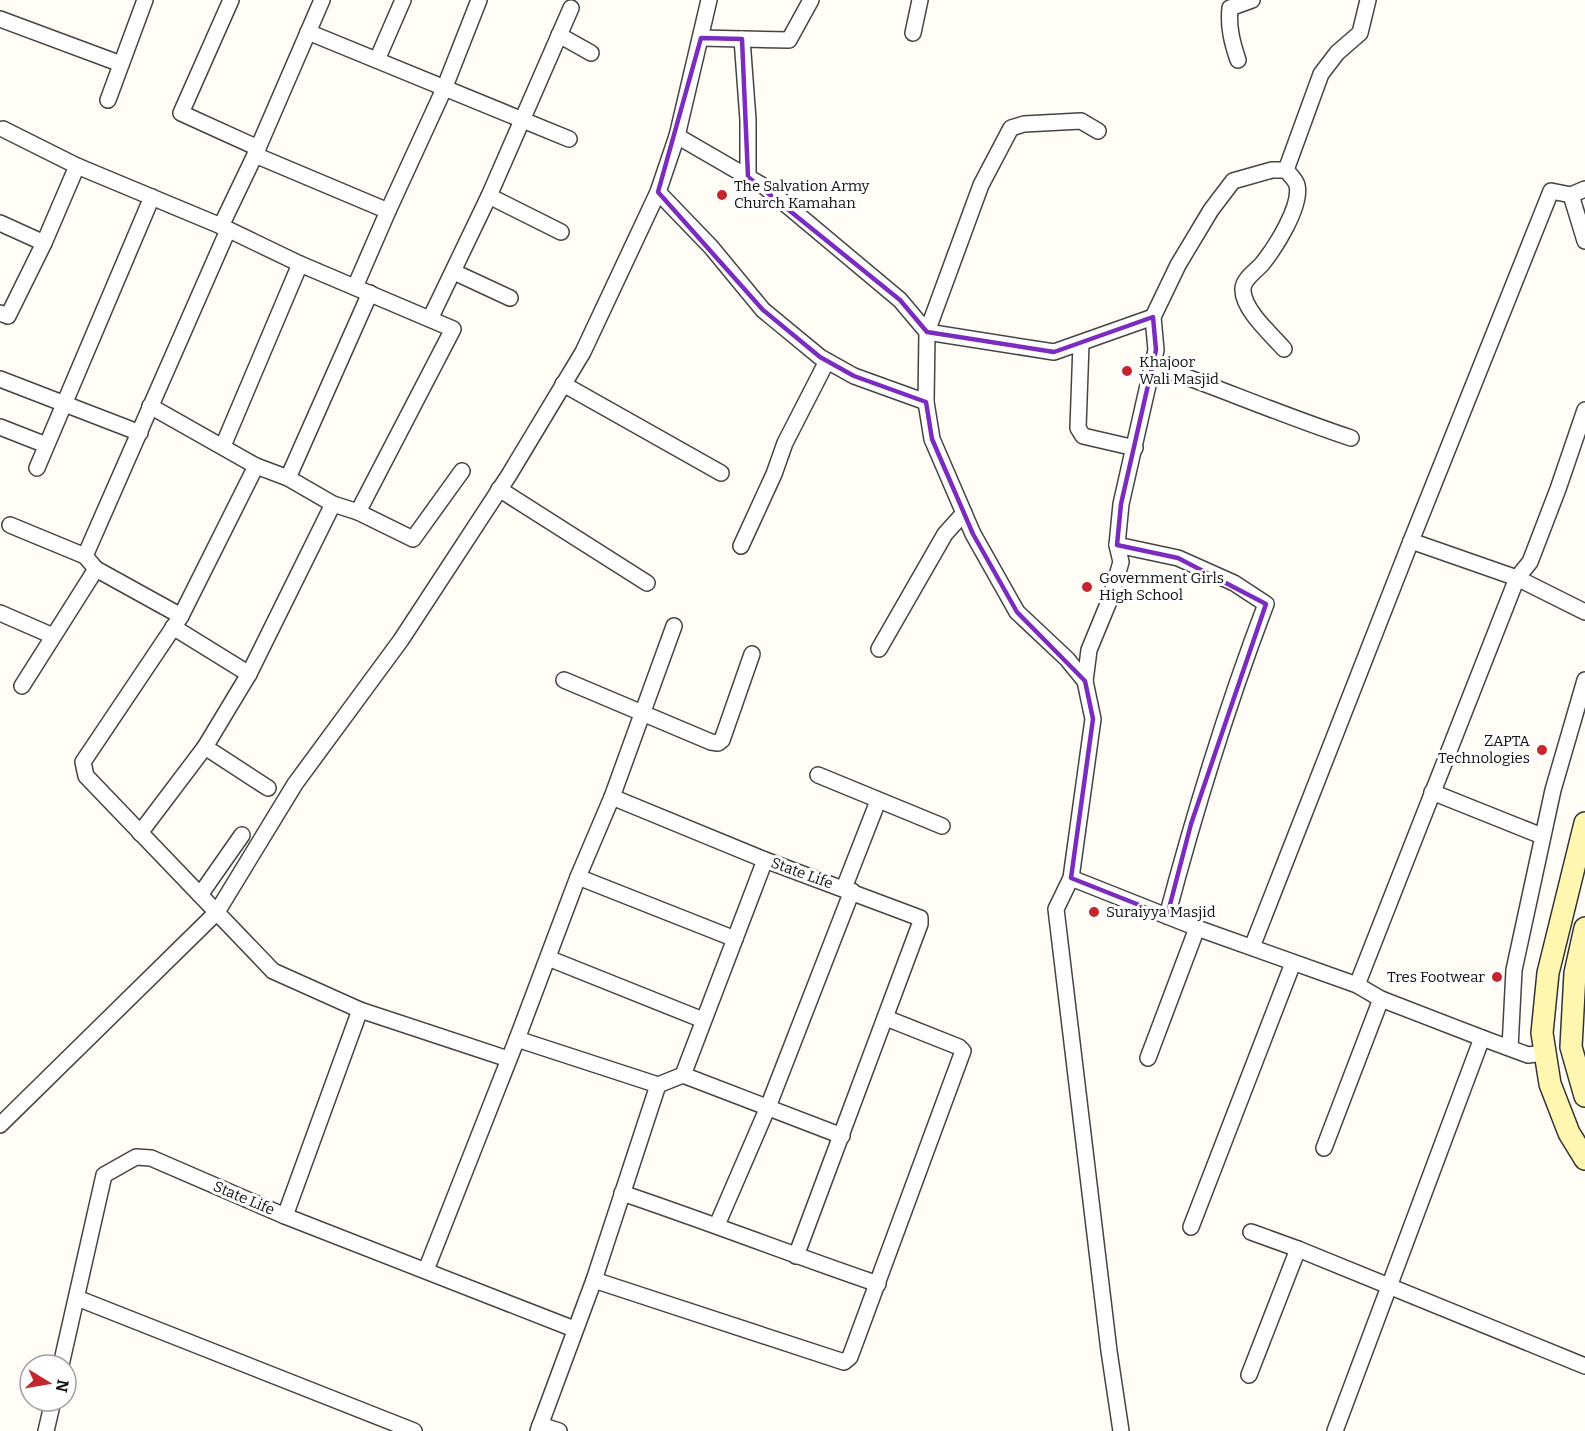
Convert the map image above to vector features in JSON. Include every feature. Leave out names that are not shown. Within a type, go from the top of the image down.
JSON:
[{"type":"main road","points":[[1585,824],[1548,973],[1542,1033],[1550,1084],[1569,1133],[1585,1159]]},
{"type":"main road","points":[[1585,928],[1575,973],[1571,1047],[1585,1096]]},
{"type":"street","points":[[108,100],[145,0]]},
{"type":"street","points":[[231,0],[181,113],[257,152],[387,211]]},
{"type":"street","points":[[85,556],[140,433],[224,228],[322,0]]},
{"type":"street","points":[[377,60],[403,0]]},
{"type":"street","points":[[288,478],[362,290],[387,211],[444,89],[479,0]]},
{"type":"street","points":[[0,1125],[217,912],[295,784],[401,640],[500,489],[583,352],[658,192],[677,136],[709,0]]},
{"type":"street","points":[[701,38],[789,40],[811,0]]},
{"type":"street","points":[[913,33],[920,0]]},
{"type":"street","points":[[1238,60],[1232,43],[1230,8],[1251,0]]},
{"type":"street","points":[[1286,170],[1321,74],[1337,53],[1360,33],[1368,0]]},
{"type":"street","points":[[430,319],[489,196],[571,8]]},
{"type":"street","points":[[0,19],[121,64]]},
{"type":"street","points":[[309,32],[569,139]]},
{"type":"street","points":[[559,35],[591,53]]},
{"type":"street","points":[[742,39],[748,120],[748,177]]},
{"type":"street","points":[[1085,681],[1067,659],[1017,612],[973,534],[932,439],[926,402],[927,332],[981,185],[1011,128],[1024,124],[1081,121],[1098,131]]},
{"type":"street","points":[[3,129],[77,166],[453,329],[358,512]]},
{"type":"street","points":[[677,136],[765,187],[900,300],[927,332],[1054,352],[1153,316]]},
{"type":"street","points":[[0,313],[8,316],[44,243],[77,166]]},
{"type":"street","points":[[1121,1431],[1109,1351],[1056,909],[1071,878],[1093,719],[1085,681],[1089,650],[1110,599],[1121,562],[1117,545],[1121,504],[1156,350],[1153,316],[1178,265],[1211,210],[1233,181],[1272,170],[1286,170]]},
{"type":"street","points":[[1284,350],[1250,311],[1243,289],[1247,279],[1276,245],[1298,196],[1296,182],[1286,170]]},
{"type":"street","points":[[1252,947],[1551,191],[1578,192],[1585,242]]},
{"type":"street","points":[[658,192],[711,247],[763,310],[827,361],[854,376],[926,402]]},
{"type":"street","points":[[489,196],[561,232]]},
{"type":"street","points":[[37,468],[152,197]]},
{"type":"street","points":[[0,224],[44,243]]},
{"type":"street","points":[[223,446],[300,264]]},
{"type":"street","points":[[454,272],[510,298]]},
{"type":"street","points":[[1081,344],[1078,428],[1083,436],[1135,448]]},
{"type":"street","points":[[741,546],[774,474],[785,443],[827,361]]},
{"type":"street","points":[[1153,365],[1208,384],[1293,419],[1351,438]]},
{"type":"street","points":[[0,379],[140,433]]},
{"type":"street","points":[[563,384],[721,473]]},
{"type":"street","points":[[150,406],[256,466],[288,478],[333,504],[358,512],[413,539],[462,471]]},
{"type":"street","points":[[1357,985],[1517,578],[1530,562],[1585,410]]},
{"type":"street","points":[[0,427],[46,444]]},
{"type":"street","points":[[256,466],[177,621],[83,762],[86,776],[273,971],[360,1010],[508,1059]]},
{"type":"street","points":[[500,489],[647,583]]},
{"type":"street","points":[[140,833],[205,747],[249,674],[333,504]]},
{"type":"street","points":[[879,649],[945,534],[964,513]]},
{"type":"street","points":[[10,525],[85,556],[96,569],[177,621],[249,674]]},
{"type":"street","points":[[1411,541],[1517,578],[1585,612]]},
{"type":"street","points":[[1117,545],[1178,558],[1234,584],[1266,604],[1191,824],[1167,916]]},
{"type":"street","points":[[22,686],[96,569]]},
{"type":"street","points":[[0,613],[53,636]]},
{"type":"street","points":[[426,1270],[578,877],[612,797],[674,626]]},
{"type":"street","points":[[564,680],[718,743],[722,740],[752,654]]},
{"type":"street","points":[[1510,1048],[1514,970],[1553,790],[1585,680]]},
{"type":"street","points":[[205,747],[268,788]]},
{"type":"street","points":[[818,775],[942,826]]},
{"type":"street","points":[[1432,792],[1542,836]]},
{"type":"street","name":"State Life","points":[[612,797],[765,860],[920,918],[920,924],[886,1018],[796,1256]]},
{"type":"street","points":[[717,1225],[768,1107],[848,890],[878,801]]},
{"type":"street","points":[[200,895],[243,836]]},
{"type":"street","points":[[683,1075],[765,860]]},
{"type":"street","points":[[578,877],[735,939]]},
{"type":"street","points":[[1071,878],[1197,928],[1357,985],[1382,999],[1528,1055],[1545,1053]]},
{"type":"street","points":[[1148,1058],[1197,928]]},
{"type":"street","points":[[548,958],[703,1020]]},
{"type":"street","points":[[1191,1227],[1293,963]]},
{"type":"street","points":[[1324,1148],[1382,999]]},
{"type":"street","name":"State Life","points":[[64,1353],[104,1175],[136,1157],[151,1158],[285,1216],[360,1010]]},
{"type":"street","points":[[594,1280],[844,1362],[850,1357],[879,1284],[963,1051],[959,1047],[886,1018]]},
{"type":"street","points":[[1341,1429],[1388,1286],[1482,1038]]},
{"type":"street","points":[[517,1039],[658,1084],[683,1075],[842,1136]]},
{"type":"street","points":[[559,1431],[539,1428],[594,1280],[658,1084]]},
{"type":"street","points":[[622,1193],[879,1284]]},
{"type":"street","points":[[285,1216],[574,1329]]},
{"type":"street","points":[[1251,1232],[1585,1366]]},
{"type":"street","points":[[1249,1375],[1298,1249]]},
{"type":"street","points":[[77,1298],[414,1431]]},
{"type":"street","points":[[46,1431],[50,1413]]},
{"type":"highlighted area","points":[[701,38],[742,39],[748,177],[900,300],[927,332],[1054,352],[1153,317],[1156,350],[1121,504],[1117,545],[1178,558],[1266,604],[1191,824],[1167,916],[1071,878],[1093,719],[1085,681],[1017,612],[973,534],[932,439],[926,402],[854,376],[820,357],[763,310],[658,192]]},
{"type":"place","name":"The Salvation Army Church Kamahan","points":[[722,195]]},
{"type":"place","name":"Khajoor Wali Masjid","points":[[1127,371]]},
{"type":"place","name":"Government Girls High School","points":[[1087,587]]},
{"type":"place","name":"ZAPTA Technologies","points":[[1542,750]]},
{"type":"place","name":"Suraiyya Masjid","points":[[1094,912]]},
{"type":"place","name":"Tres Footwear","points":[[1497,977]]}]
